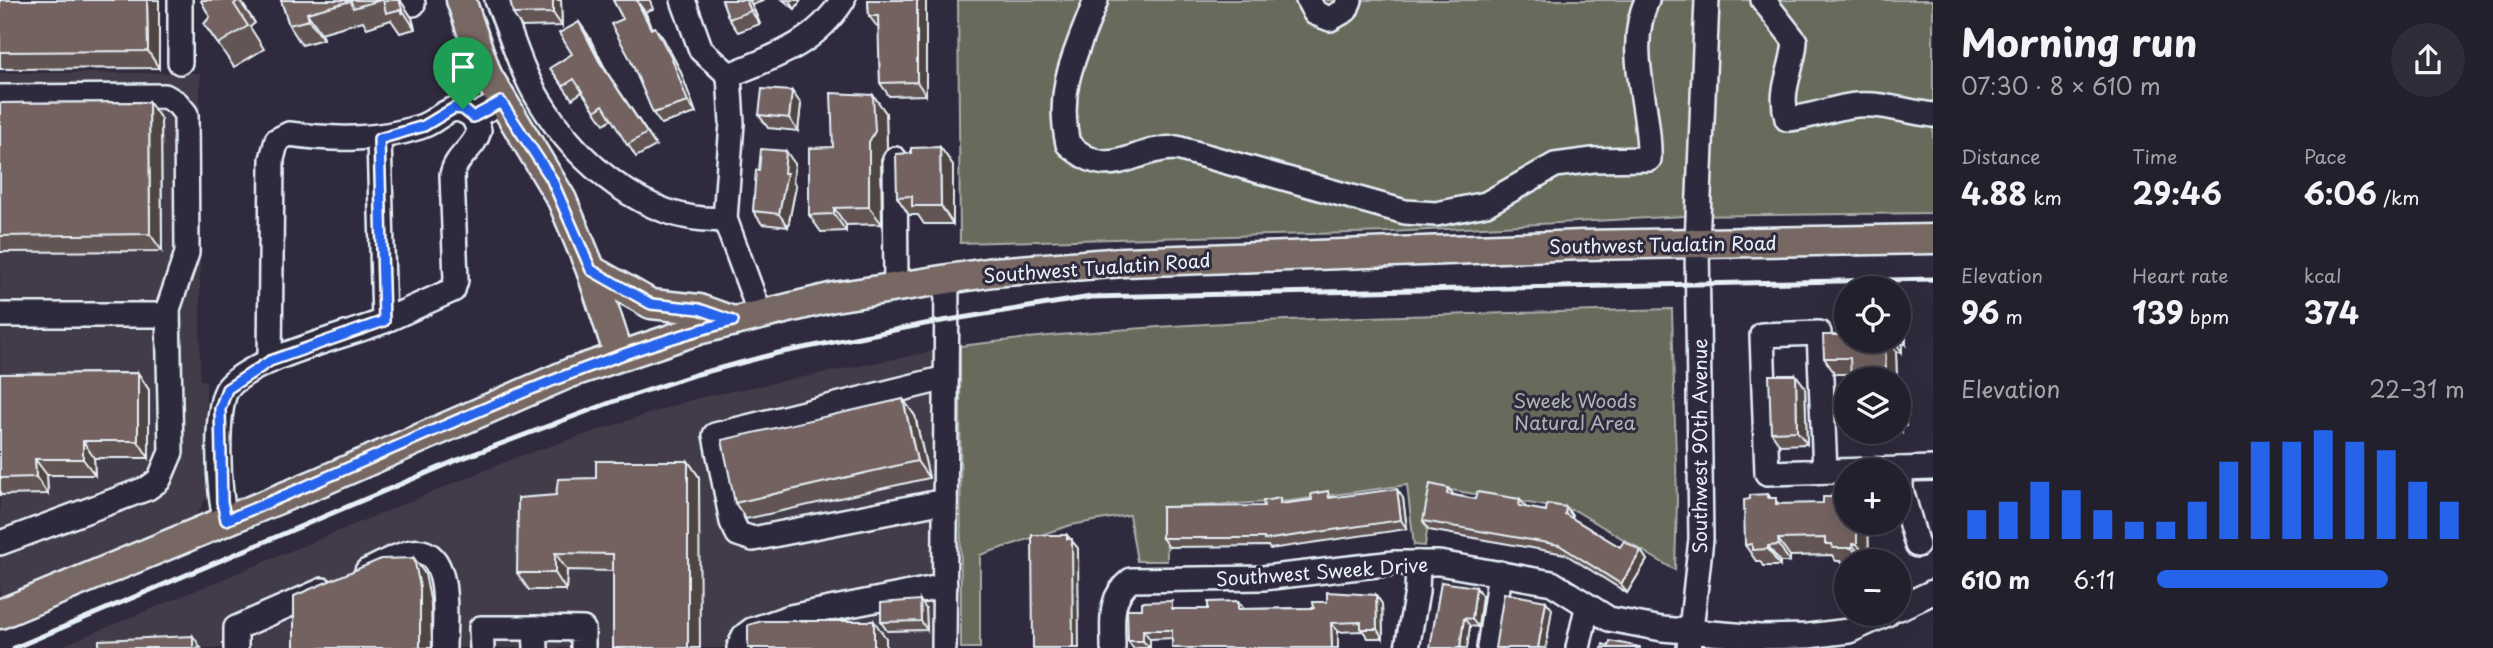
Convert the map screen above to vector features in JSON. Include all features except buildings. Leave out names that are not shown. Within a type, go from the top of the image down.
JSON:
[{"type":"main road","points":[[461,0],[483,64],[501,102],[551,178],[591,270],[619,355]]},
{"type":"main road","name":"Southwest Tualatin Road","points":[[0,614],[570,373],[619,355],[747,318],[895,287],[1056,266],[1124,262],[1697,243],[1933,239]]},
{"type":"main road","points":[[591,270],[651,304],[747,318]]},
{"type":"street","points":[[180,0],[180,62]]},
{"type":"street","points":[[497,0],[522,68],[540,101],[589,160],[625,191],[658,210],[701,221],[725,219]]},
{"type":"street","points":[[682,0],[701,50],[729,75],[732,123],[725,219],[747,318]]},
{"type":"street","points":[[729,75],[810,39],[830,20],[843,0]]},
{"type":"street","points":[[1096,0],[1073,52],[1064,104],[1068,144],[1087,161],[1108,163],[1126,160],[1159,148],[1177,148],[1405,212],[1436,214],[1486,204],[1555,165],[1593,160],[1649,159],[1637,63],[1642,11],[1647,0]]},
{"type":"street","points":[[1308,0],[1315,13],[1330,19],[1346,10],[1350,0]]},
{"type":"street","name":"Southwest 90th Avenue","points":[[1691,639],[1699,577],[1702,490],[1697,243],[1707,0]]},
{"type":"street","points":[[1763,0],[1795,41],[1794,61],[1781,99],[1787,119],[1808,118],[1865,105],[1887,104],[1933,115]]},
{"type":"street","points":[[0,97],[165,96],[177,103],[186,114],[187,253],[168,315],[171,452],[159,480],[148,488],[0,543]]},
{"type":"street","points":[[473,117],[501,102]]},
{"type":"street","points":[[226,520],[222,502],[220,409],[223,398],[236,381],[270,361],[384,321],[453,290],[457,280],[452,175],[455,161],[476,142],[479,130],[473,117],[463,109],[454,108],[424,126],[379,139],[289,134],[277,140],[272,159],[270,361]]},
{"type":"street","points":[[379,139],[384,321]]},
{"type":"street","points":[[895,159],[895,287]]},
{"type":"street","points":[[944,648],[947,279]]},
{"type":"street","points":[[0,315],[168,315]]},
{"type":"street","points":[[1825,471],[1819,333],[1762,335],[1767,472],[1825,471],[1834,471]]},
{"type":"street","points":[[946,378],[715,435],[732,522],[738,534],[752,539],[946,501]]},
{"type":"street","points":[[1911,469],[1933,468]]},
{"type":"street","points":[[1911,524],[1917,545]]},
{"type":"street","points":[[236,648],[236,628],[411,552],[425,552],[433,558],[444,580],[444,648]]},
{"type":"street","points":[[1407,648],[1417,592],[1418,563]]},
{"type":"street","name":"Southwest Sweek Drive","points":[[1113,648],[1114,601],[1121,589],[1131,580],[1276,578],[1418,563],[1500,573],[1552,583],[1587,608],[1609,619],[1691,639],[1808,636],[1849,631],[1860,626]]},
{"type":"street","points":[[1489,648],[1500,573]]},
{"type":"street","points":[[739,648],[744,636],[752,630],[790,617],[944,586]]},
{"type":"street","points":[[1911,602],[1933,592]]},
{"type":"street","points":[[1578,648],[1587,608]]},
{"type":"street","points":[[482,648],[481,628],[536,638],[583,629],[583,648]]},
{"type":"shaded area","points":[[0,73],[200,73],[200,380],[206,381],[206,498],[195,519],[0,596]]},
{"type":"shaded area","points":[[960,346],[961,648],[57,648],[517,457],[697,398]]},
{"type":"green space","points":[[958,0],[1933,0],[1933,213],[1685,216],[1391,232],[960,243]]},
{"type":"green space","name":"Sweek Woods Natural Area","points":[[1672,309],[1677,500],[1675,570],[1576,511],[1433,487],[1425,546],[1414,545],[1407,485],[1289,501],[1176,507],[1166,509],[1167,561],[1137,561],[1129,515],[1071,525],[980,555],[980,648],[961,648],[960,346],[1049,336],[1226,323]]},
{"type":"railway","points":[[14,648],[455,461],[612,402],[694,375],[778,353],[930,323],[1091,297],[1933,279]]},
{"type":"route","points":[[501,102],[551,178],[591,270],[651,304],[699,309],[733,321],[656,343],[570,373],[226,520],[222,509],[220,409],[227,389],[270,361],[384,321],[379,139],[424,126],[454,108],[463,109],[473,117],[501,102]]}]
